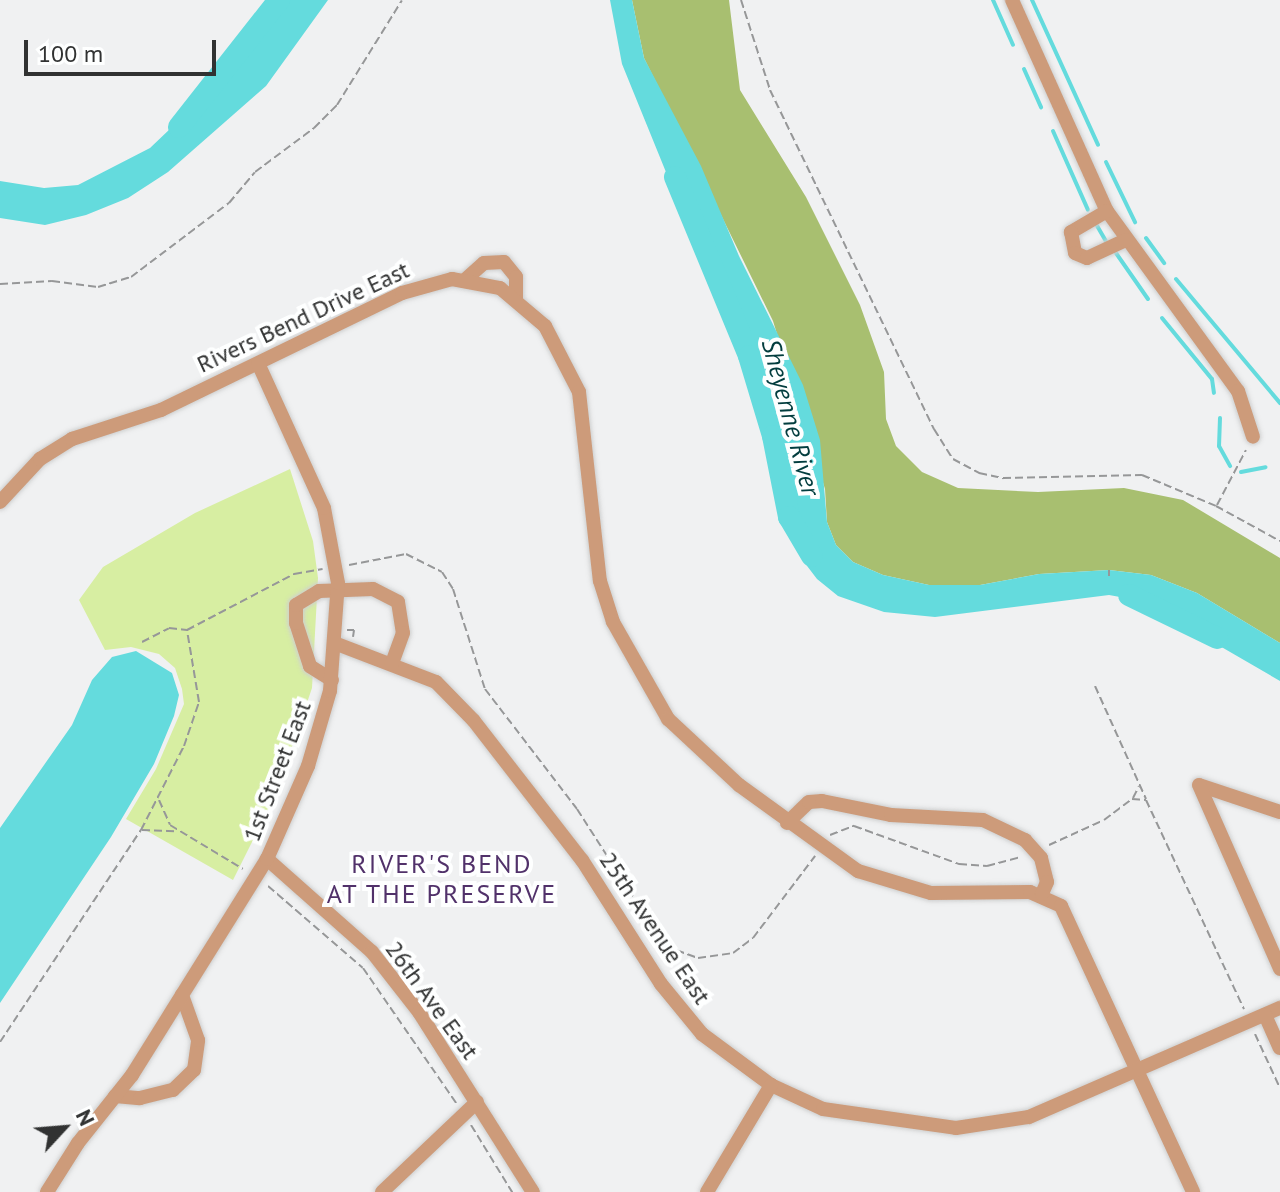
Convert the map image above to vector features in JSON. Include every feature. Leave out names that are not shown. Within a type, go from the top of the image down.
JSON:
[{"type":"street","points":[[1012,0],[1107,211],[1238,391],[1253,437]]},
{"type":"street","points":[[1107,211],[1071,232],[1075,253],[1087,258],[1126,240]]},
{"type":"street","points":[[466,279],[484,263],[504,262],[516,277],[516,299]]},
{"type":"street","name":"Rivers Bend Drive East","points":[[0,502],[40,459],[72,439],[161,410],[402,293],[427,283],[466,279],[500,288],[545,326],[579,392],[600,581],[632,660],[686,739],[787,823],[858,871],[900,887],[957,895],[1042,894]]},
{"type":"street","name":"1st Street East","points":[[47,1192],[182,995],[267,859],[308,766],[332,680],[337,644],[338,588],[316,484],[258,363]]},
{"type":"street","points":[[332,680],[310,666],[296,605],[319,591],[373,589],[398,602],[403,633],[392,664]]},
{"type":"street","name":"25th Avenue East","points":[[337,644],[436,682],[474,721],[582,860],[661,984],[702,1034],[771,1085],[823,1109],[956,1128],[1029,1117],[1139,1073],[1280,1008]]},
{"type":"street","points":[[1280,812],[1199,785],[1280,969]]},
{"type":"street","points":[[787,823],[809,802],[822,801],[891,815],[983,820],[1003,826],[1035,851],[1047,869],[1042,894],[1067,916],[1193,1192]]},
{"type":"street","name":"26th Ave East","points":[[267,859],[372,952],[419,1012],[533,1192]]},
{"type":"street","points":[[115,1096],[140,1098],[173,1090],[194,1070],[198,1040],[182,995]]},
{"type":"street","points":[[1265,1015],[1280,1048]]},
{"type":"street","points":[[707,1192],[771,1085]]},
{"type":"street","points":[[382,1192],[477,1102]]},
{"type":"path","points":[[0,284],[52,281],[98,287],[131,277],[229,203],[255,172],[314,128],[337,105],[402,0]]},
{"type":"path","points":[[741,0],[770,90],[934,429],[953,459],[979,473],[1003,478],[1142,475],[1216,506],[1280,541]]},
{"type":"path","points":[[1216,506],[1253,437]]},
{"type":"path","points":[[351,565],[406,554],[442,572],[453,589],[485,689],[577,809],[665,946],[698,958],[733,953],[753,938],[810,862]]},
{"type":"path","points":[[142,642],[169,628],[187,630],[294,574],[321,569]]},
{"type":"path","points":[[1109,570],[1109,576]]},
{"type":"path","points":[[0,1042],[159,799],[199,702],[187,630]]},
{"type":"path","points":[[1095,686],[1243,1007]]},
{"type":"path","points":[[828,838],[843,826],[854,826],[933,856],[987,866],[1035,851],[1104,820],[1132,799],[1139,784]]},
{"type":"path","points":[[159,799],[163,816],[179,831],[255,877],[319,925],[363,968],[463,1113],[512,1192]]},
{"type":"path","points":[[1132,799],[1146,800]]},
{"type":"path","points":[[141,830],[179,831]]},
{"type":"path","points":[[1256,1035],[1280,1088]]},
{"type":"green space","points":[[632,0],[729,0],[740,90],[806,197],[860,305],[884,372],[886,419],[896,446],[922,472],[958,488],[1038,492],[1124,488],[1183,500],[1280,558],[1280,643],[1197,593],[1151,575],[1109,570],[1039,574],[980,585],[929,585],[883,575],[853,562],[836,545],[827,522],[825,489],[773,321],[644,58]]},
{"type":"green space","points":[[290,469],[313,541],[318,578],[312,688],[276,794],[233,880],[126,819],[156,769],[184,704],[182,689],[175,668],[159,654],[131,647],[105,650],[79,600],[103,567],[195,513]]},
{"type":"water","points":[[277,0],[328,0],[266,86],[168,172],[128,198],[86,215],[45,225],[0,218],[0,181],[44,188],[78,185],[150,148],[213,88]]},
{"type":"water","points":[[610,0],[632,0],[644,58],[701,166],[739,256],[803,385],[820,440],[827,522],[836,545],[853,562],[883,575],[929,585],[980,585],[1039,574],[1109,570],[1151,575],[1197,593],[1280,643],[1280,681],[1142,601],[1109,595],[935,617],[884,612],[838,596],[817,579],[801,558],[775,395],[720,265],[670,182],[622,64]]},
{"type":"water","points":[[136,651],[172,673],[179,695],[174,716],[154,764],[111,837],[0,1003],[0,828],[72,725],[92,680],[112,657]]},
{"type":"waterway","name":"Sheyenne River","points":[[179,127],[279,0]]},
{"type":"waterway","points":[[993,0],[1013,45]]},
{"type":"waterway","points":[[1032,0],[1098,145]]},
{"type":"waterway","points":[[1024,69],[1041,107]]},
{"type":"waterway","points":[[1053,131],[1088,210]]},
{"type":"waterway","points":[[1106,162],[1135,222]]},
{"type":"waterway","name":"Sheyenne River","points":[[675,177],[749,356],[773,436],[789,517],[812,556]]},
{"type":"waterway","points":[[1096,224],[1106,241]]},
{"type":"waterway","points":[[1146,238],[1164,263]]},
{"type":"waterway","points":[[1116,253],[1148,299]]},
{"type":"waterway","points":[[1176,279],[1280,403]]},
{"type":"waterway","points":[[1162,318],[1212,379],[1214,393]]},
{"type":"waterway","points":[[1220,418],[1219,446],[1230,466]]},
{"type":"waterway","points":[[1241,472],[1266,467]]},
{"type":"waterway","name":"Sheyenne River","points":[[1129,595],[1217,638]]},
{"type":"district","name":"RIVER'S BEND AT THE PRESERVE","points":[[442,879]]}]
